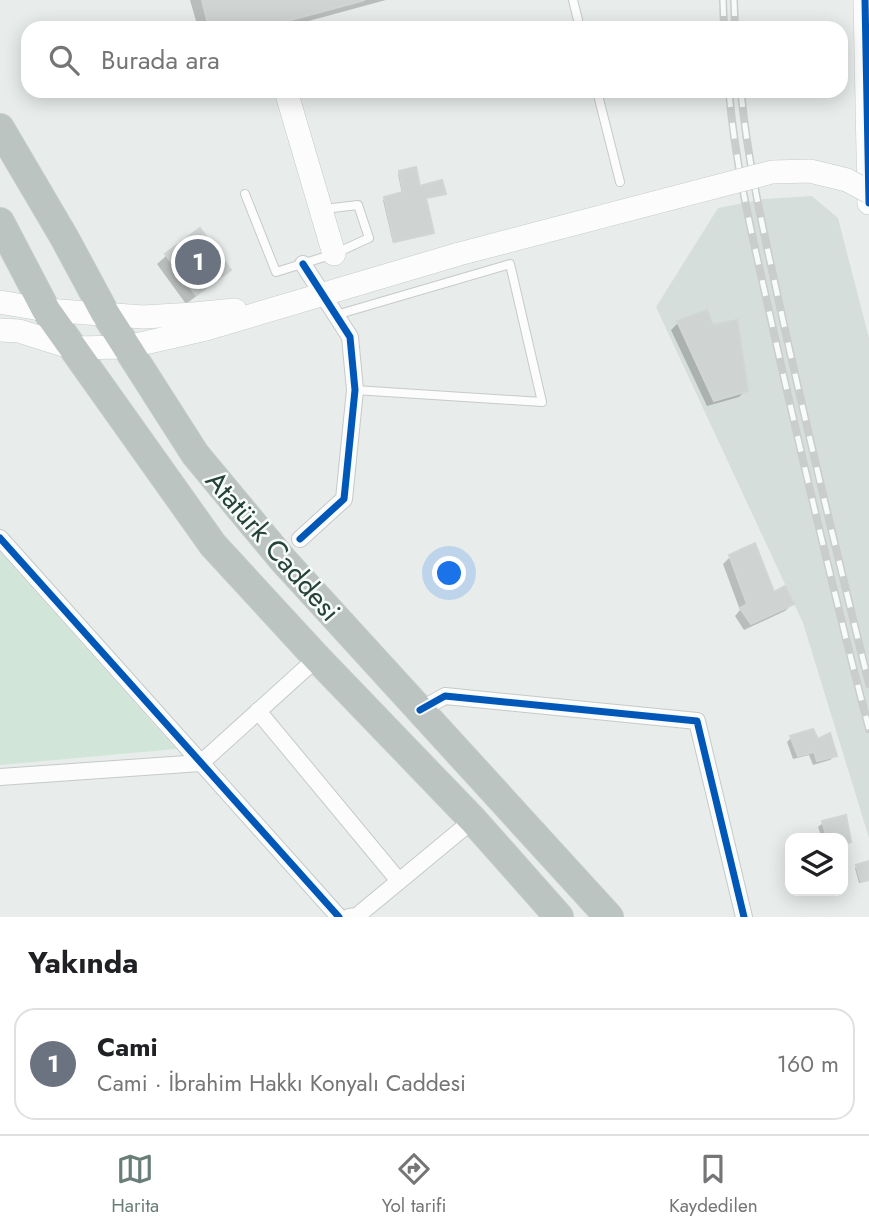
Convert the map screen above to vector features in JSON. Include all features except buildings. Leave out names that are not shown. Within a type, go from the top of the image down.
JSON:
[{"type":"highway","name":"Atatürk Caddesi","points":[[0,128],[106,313],[195,454],[283,560],[609,917]]},
{"type":"highway","name":"Atatürk Caddesi","points":[[0,222],[46,310],[214,545],[317,659],[472,820],[559,917]]},
{"type":"main road","points":[[865,0],[869,203]]},
{"type":"main road","points":[[288,98],[334,254]]},
{"type":"main road","points":[[0,330],[19,331],[74,348],[127,347],[206,329],[459,254],[772,172],[810,171],[847,180],[869,192]]},
{"type":"main road","points":[[0,302],[46,310],[143,317],[298,303]]},
{"type":"street","points":[[300,539],[345,499],[355,390],[350,337],[303,264]]},
{"type":"street","points":[[0,538],[338,917]]},
{"type":"street","points":[[0,777],[201,763],[317,659]]},
{"type":"street","points":[[420,710],[445,696],[697,721],[744,917]]},
{"type":"street","points":[[258,711],[399,881]]},
{"type":"street","points":[[349,917],[357,916],[472,820]]},
{"type":"lane","points":[[573,0],[578,21]]},
{"type":"lane","points":[[599,98],[620,182]]},
{"type":"lane","points":[[245,194],[276,272],[334,254],[369,238],[358,205],[321,209]]},
{"type":"lane","points":[[336,315],[510,264],[542,402],[355,390]]},
{"type":"shaded area","points":[[812,196],[838,218],[869,338],[869,838],[803,623],[656,307],[718,208],[764,199]]},
{"type":"green space","points":[[0,552],[176,749],[0,765]]},
{"type":"railway","points":[[723,0],[724,21]]},
{"type":"railway","points":[[734,0],[735,21]]},
{"type":"railway","points":[[730,98],[737,155],[756,252],[810,491],[869,729]]},
{"type":"railway","points":[[742,98],[753,176],[770,260],[813,454],[869,684]]},
{"type":"cycle path","points":[[865,0],[869,203]]},
{"type":"cycle path","points":[[300,539],[344,499],[355,390],[350,337],[303,264]]},
{"type":"cycle path","points":[[0,538],[339,917]]},
{"type":"cycle path","points":[[420,710],[445,696],[697,721],[744,917]]},
{"type":"place","name":"Cami","points":[[198,262]]}]
